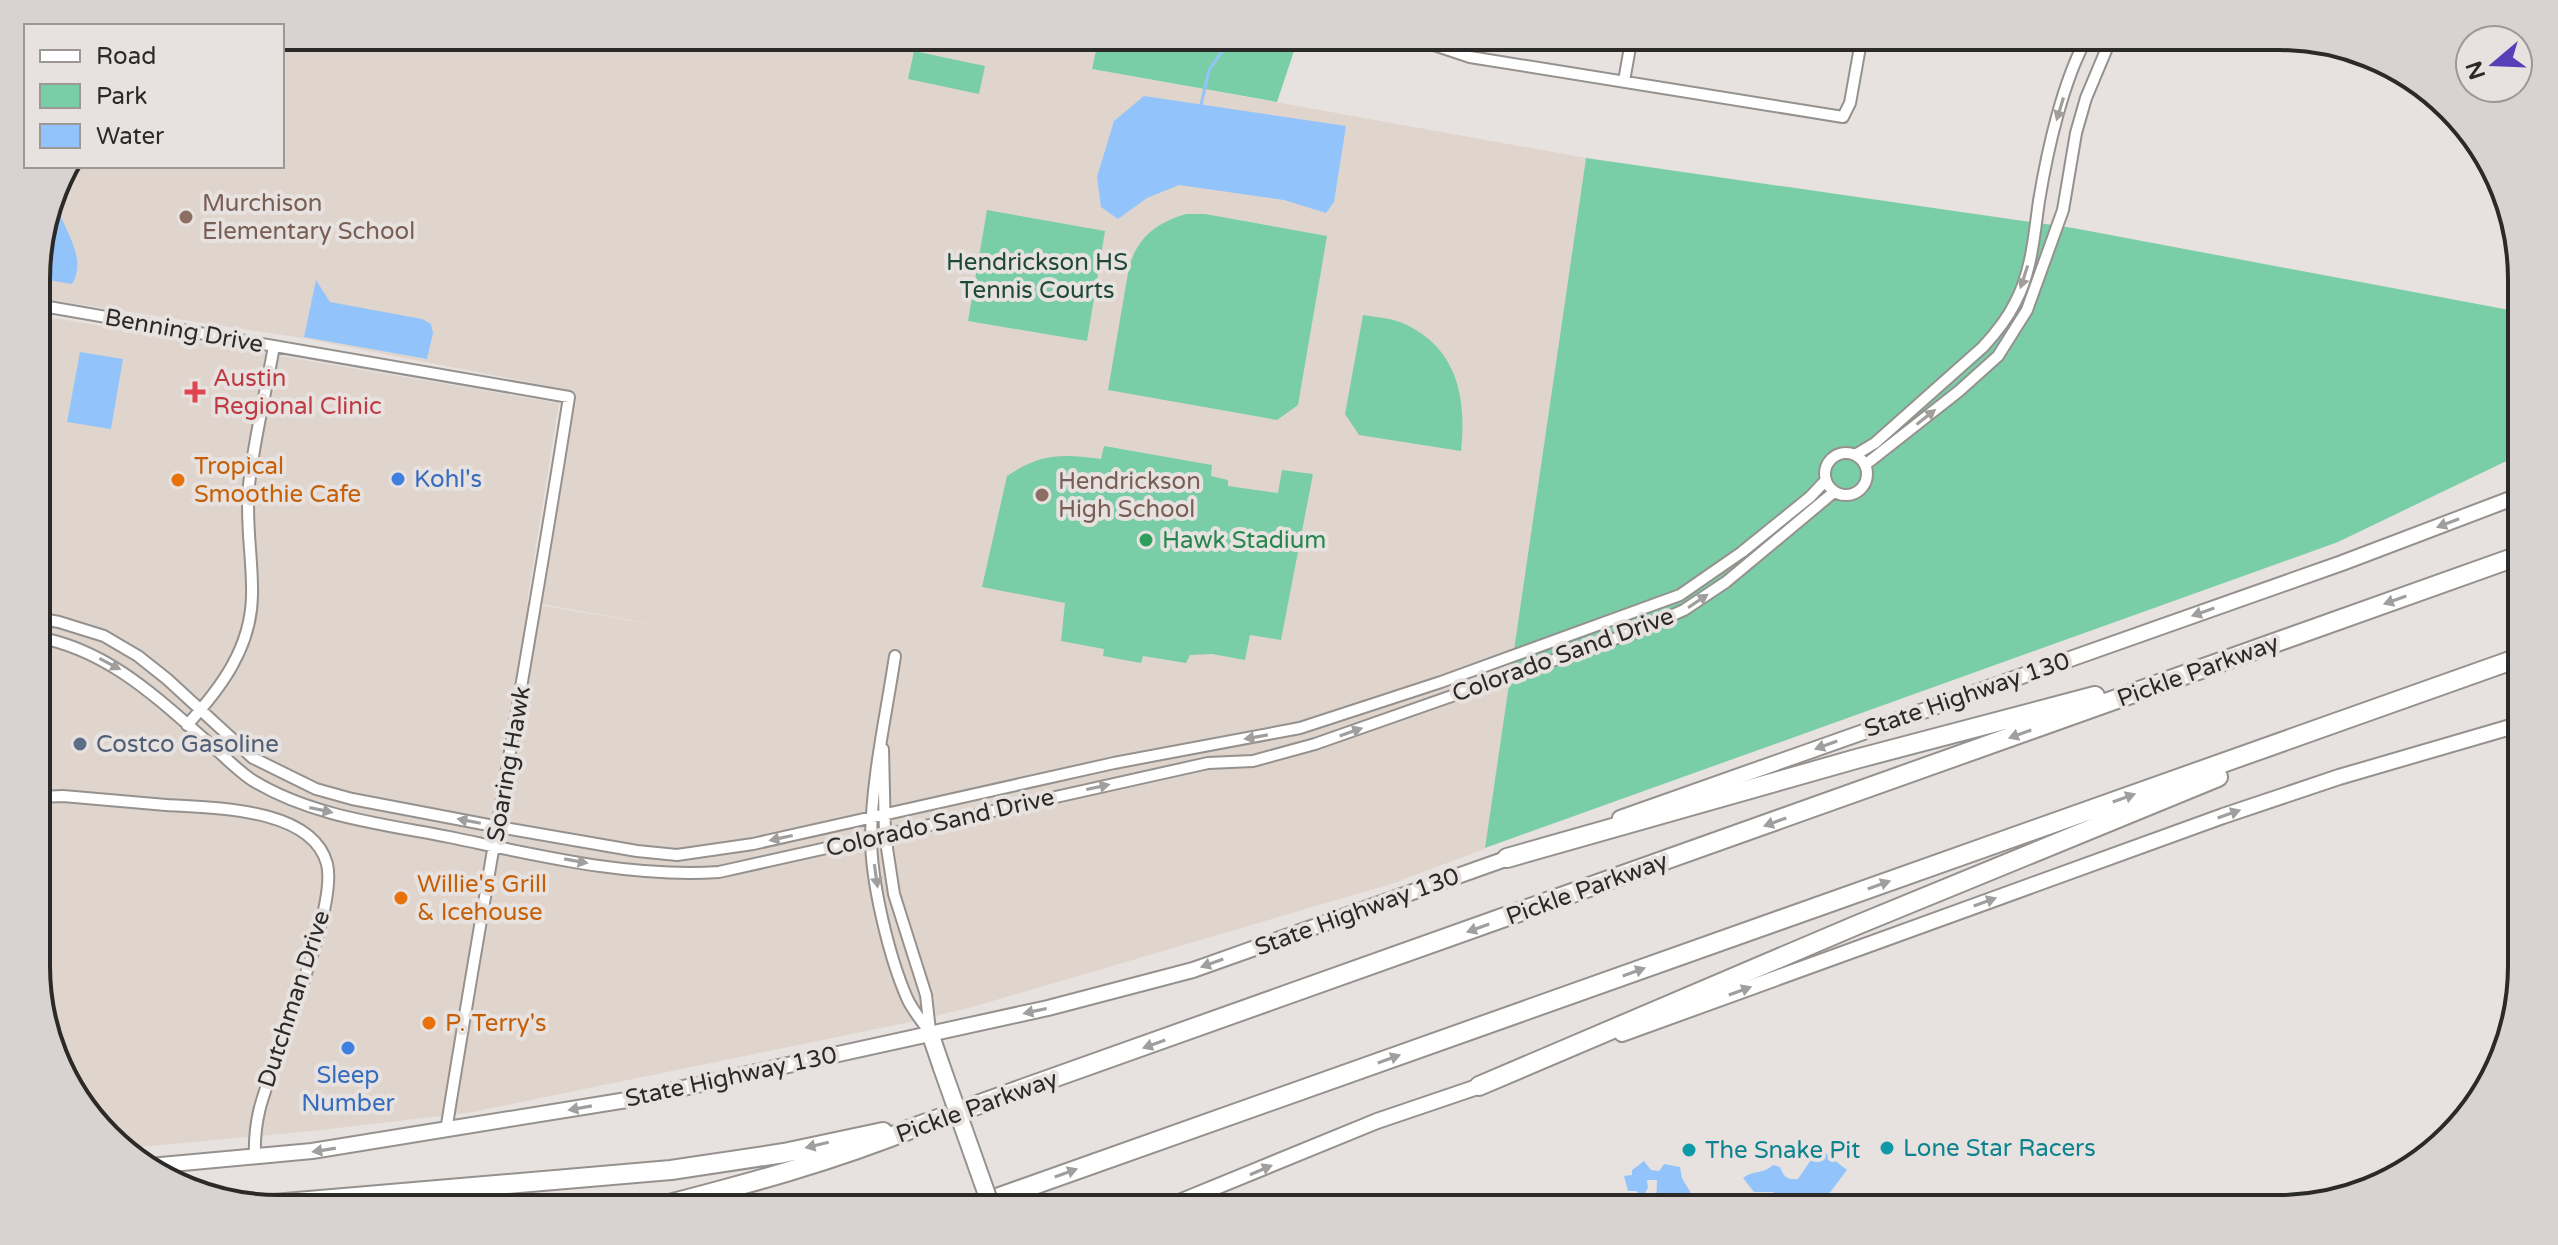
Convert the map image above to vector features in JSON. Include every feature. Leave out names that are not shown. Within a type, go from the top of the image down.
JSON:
[{"type":"highway","name":"Pickle Parkway","points":[[704,1195],[854,1152],[921,1125],[2508,560]]},
{"type":"highway","points":[[1507,858],[2252,651]]},
{"type":"highway","points":[[1005,1195],[2508,662]]},
{"type":"highway","points":[[1479,1086],[1857,925],[2452,681]]},
{"type":"highway","points":[[379,1195],[671,1170],[784,1153],[921,1125]]},
{"type":"main road","name":"State Highway 130","points":[[167,1165],[312,1151],[633,1099],[1048,1008],[1193,970],[2342,563],[2508,500]]},
{"type":"main road","points":[[1196,1195],[1377,1121],[2223,816],[2339,777],[2508,728]]},
{"type":"main road","points":[[930,1033],[987,1195]]},
{"type":"street","points":[[1449,50],[1470,57],[1830,117],[1843,117],[1850,103],[1859,50]]},
{"type":"street","points":[[1624,81],[1630,50]]},
{"type":"street","points":[[1855,455],[1865,465],[1867,479],[1860,490],[1847,495],[1834,492],[1826,480],[1827,467],[1835,456],[1855,455],[1875,443],[1997,331],[2016,301],[2036,241],[2039,201],[2057,116],[2080,50]]},
{"type":"street","points":[[1865,465],[1998,356],[2027,310],[2063,210],[2076,133],[2086,98],[2106,50]]},
{"type":"street","name":"Benning Drive","points":[[50,307],[569,397]]},
{"type":"street","points":[[1997,331],[2009,339]]},
{"type":"street","points":[[187,725],[223,683],[241,651],[249,627],[252,595],[247,519],[249,485],[274,346]]},
{"type":"street","name":"Soaring Hawk","points":[[446,1131],[569,397]]},
{"type":"street","name":"Colorado Sand Drive","points":[[50,621],[116,643],[138,656],[253,758],[316,789],[352,799],[499,827],[677,855],[717,851],[1114,763],[1255,738],[1441,682],[1680,595],[1742,552],[1810,497],[1826,480]]},
{"type":"street","name":"Colorado Sand Drive","points":[[50,640],[110,663],[139,682],[248,777],[273,793],[309,808],[640,872],[679,875],[719,872],[1208,763],[1253,761],[1315,744],[1637,631],[1684,610],[1726,582],[1834,492]]},
{"type":"street","points":[[895,656],[882,743],[879,817],[871,838],[888,938],[907,1000],[930,1033]]},
{"type":"street","points":[[1315,744],[1326,719]]},
{"type":"street","name":"Dutchman Drive","points":[[50,797],[222,808],[282,821],[315,840],[328,865],[326,902],[279,1053],[257,1111],[255,1157]]},
{"type":"street","points":[[879,817],[885,835],[894,894],[926,995],[930,1033]]},
{"type":"shaded area","points":[[284,50],[1096,50],[1092,69],[1586,158],[1485,849],[1391,884],[969,1008],[905,1023],[468,1113],[139,1147],[97,1105],[81,1080],[67,1054],[52,996],[50,317],[559,403],[527,603],[674,628],[531,602],[564,389],[302,338],[50,300],[50,264],[58,220],[67,191],[80,168],[284,168]]},
{"type":"green space","points":[[1096,50],[1294,50],[1277,102],[1092,69]]},
{"type":"green space","points":[[914,51],[985,66],[979,94],[908,79]]},
{"type":"green space","points":[[1586,158],[2073,228],[2508,310],[2508,460],[2338,542],[1485,848]]},
{"type":"green space","name":"Hendrickson HS Tennis Courts","points":[[987,210],[1105,231],[1087,341],[968,321]]},
{"type":"green space","points":[[1186,214],[1205,214],[1327,236],[1298,405],[1277,420],[1108,390],[1133,256],[1143,239],[1157,227]]},
{"type":"green space","points":[[1363,315],[1400,322],[1419,332],[1446,359],[1454,375],[1462,411],[1461,451],[1359,435],[1345,414]]},
{"type":"green space","name":"Hawk Stadium","points":[[1104,446],[1212,465],[1211,476],[1228,480],[1228,486],[1278,493],[1282,470],[1313,474],[1281,640],[1250,635],[1245,660],[1212,654],[1190,655],[1186,663],[1143,656],[1141,663],[1103,656],[1104,649],[1061,641],[1065,603],[982,587],[1007,476],[1019,468],[1052,457],[1101,459]]},
{"type":"water","points":[[1144,96],[1346,126],[1334,202],[1326,213],[1284,200],[1179,185],[1147,198],[1118,219],[1101,207],[1097,177],[1114,121]]},
{"type":"water","points":[[60,215],[76,252],[76,274],[72,284],[50,280],[52,249]]},
{"type":"water","points":[[316,280],[330,302],[422,319],[431,324],[433,333],[427,359],[304,337]]},
{"type":"water","points":[[80,352],[123,359],[111,429],[67,422]]},
{"type":"water","points":[[1819,1148],[1847,1170],[1828,1195],[1754,1192],[1743,1178],[1773,1165],[1780,1167],[1786,1177],[1798,1179]]},
{"type":"water","points":[[1644,1161],[1651,1170],[1659,1171],[1664,1164],[1680,1167],[1682,1178],[1692,1195],[1656,1195],[1657,1180],[1647,1180],[1648,1188],[1644,1195],[1628,1191],[1624,1176],[1632,1175],[1632,1170]]},
{"type":"waterway","points":[[1201,105],[1209,70],[1223,50]]},
{"type":"place","name":"Murchison Elementary School","points":[[186,217]]},
{"type":"place","name":"Austin Regional Clinic","points":[[195,392]]},
{"type":"place","name":"Kohl's","points":[[398,479]]},
{"type":"place","name":"Tropical Smoothie Cafe","points":[[178,480]]},
{"type":"place","name":"Hendrickson High School","points":[[1042,495]]},
{"type":"place","name":"Hawk Stadium","points":[[1146,540]]},
{"type":"place","name":"Costco Gasoline","points":[[80,744]]},
{"type":"place","name":"Willie's Grill & Icehouse","points":[[401,898]]},
{"type":"place","name":"P. Terry's","points":[[429,1023]]},
{"type":"place","name":"Sleep Number","points":[[348,1048]]},
{"type":"place","name":"Lone Star Racers","points":[[1887,1148]]},
{"type":"place","name":"The Snake Pit","points":[[1689,1150]]}]
